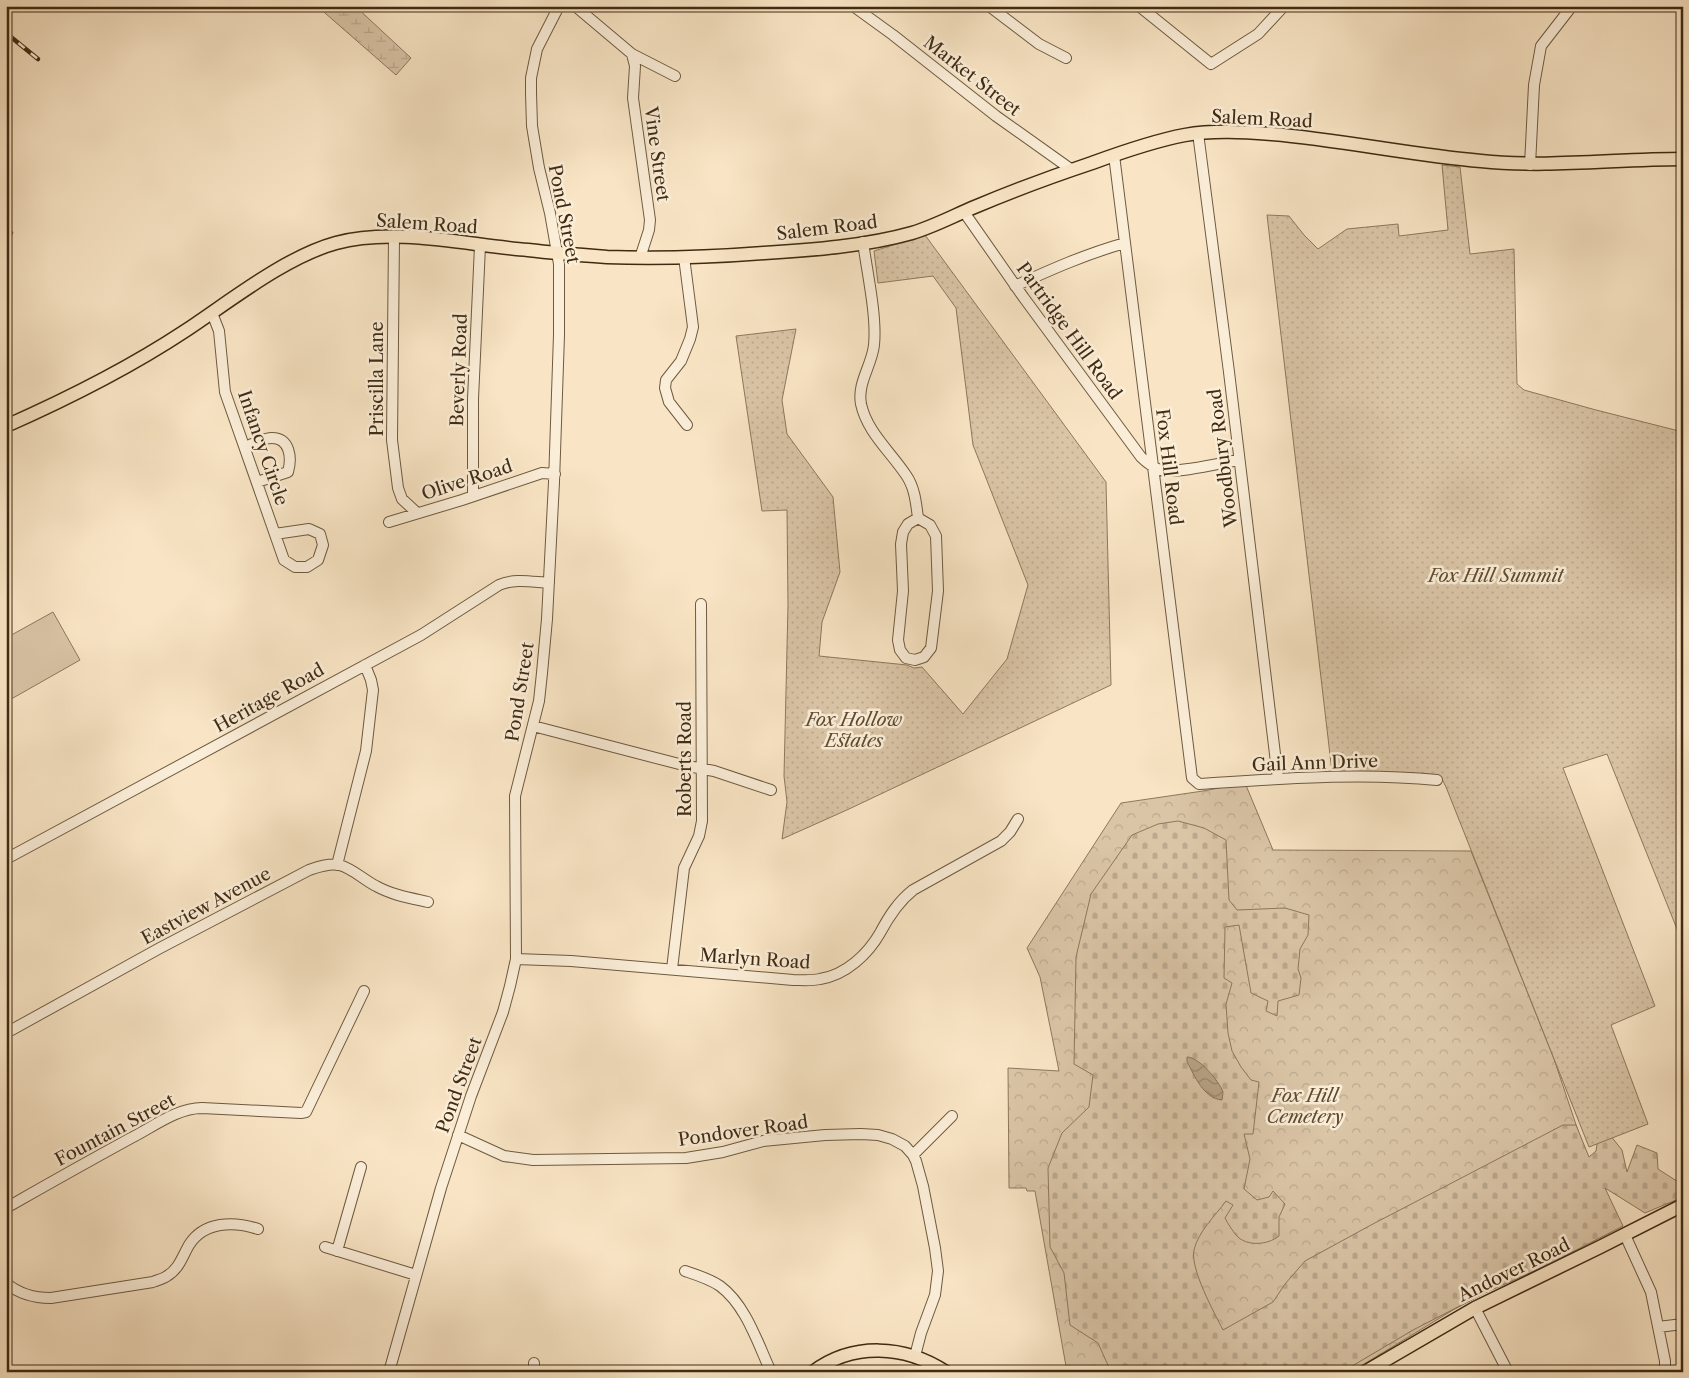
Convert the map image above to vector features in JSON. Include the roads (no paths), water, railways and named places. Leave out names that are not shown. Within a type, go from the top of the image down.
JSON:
[{"type":"main road","name":"Salem Road","points":[[6,426],[128,365],[186,330],[273,273],[321,248],[362,238],[394,237],[557,253],[640,258],[812,250],[910,233],[937,224],[1037,181],[1114,155],[1182,136],[1218,131],[1296,136],[1436,156],[1530,165],[1683,159]]},
{"type":"main road","name":"Andover Road","points":[[1365,1372],[1380,1367],[1475,1308],[1683,1205]]},
{"type":"main road","points":[[813,1372],[832,1360],[860,1352],[890,1351],[915,1356],[946,1372]]},
{"type":"street","name":"Pond Street","points":[[389,1372],[458,1136],[505,1006],[516,959],[515,796],[539,701],[542,673],[555,474],[559,335],[559,264],[550,213],[539,168],[532,126],[530,93],[537,49],[559,6]]},
{"type":"street","points":[[575,6],[632,54],[675,76]]},
{"type":"street","name":"Market Street","points":[[854,6],[996,116],[1072,170]]},
{"type":"street","points":[[988,6],[1039,44],[1066,58]]},
{"type":"street","points":[[1139,6],[1211,64],[1258,34],[1280,7]]},
{"type":"street","points":[[1530,165],[1534,85],[1541,46],[1572,6]]},
{"type":"street","name":"Vine Street","points":[[632,54],[635,66],[633,98],[650,220],[649,230],[640,258]]},
{"type":"street","name":"Woodbury Road","points":[[1198,133],[1278,779]]},
{"type":"street","name":"Fox Hill Road","points":[[1114,155],[1192,778],[1195,782]]},
{"type":"street","name":"Partridge Hill Road","points":[[964,212],[1015,286],[1141,457],[1153,466]]},
{"type":"street","name":"Priscilla Lane","points":[[394,237],[392,440],[398,488],[402,499],[417,513]]},
{"type":"street","points":[[863,242],[874,328],[874,346],[862,384],[860,397],[866,420],[874,434],[909,481],[915,494],[918,518]]},
{"type":"street","points":[[1015,286],[1062,264],[1125,243]]},
{"type":"street","name":"Beverly Road","points":[[473,496],[473,399],[480,246]]},
{"type":"street","points":[[684,257],[693,327],[680,361],[666,380],[665,388],[669,402],[687,425]]},
{"type":"street","name":"Infancy Circle","points":[[212,313],[219,331],[225,392],[284,560],[295,567],[307,567],[318,560],[323,545],[320,534],[309,529],[275,534]]},
{"type":"street","points":[[245,447],[271,438],[282,442],[289,451],[290,465],[288,472],[257,482]]},
{"type":"street","points":[[1153,466],[1161,470],[1190,469],[1239,460]]},
{"type":"street","name":"Olive Road","points":[[389,522],[542,473],[555,474]]},
{"type":"street","points":[[918,518],[930,525],[936,536],[938,591],[932,648],[924,656],[915,660],[906,658],[900,650],[898,640],[903,591],[901,544],[903,532],[908,524],[918,518]]},
{"type":"street","name":"Heritage Road","points":[[6,859],[421,635],[499,584],[508,581],[549,583]]},
{"type":"street","name":"Roberts Road","points":[[672,969],[684,868],[699,836],[702,821],[702,604]]},
{"type":"street","points":[[365,665],[373,690],[366,751],[337,864],[378,888],[428,902]]},
{"type":"street","points":[[533,726],[703,769],[771,790]]},
{"type":"street","name":"Gail Ann Drive","points":[[1195,782],[1199,784],[1278,779],[1384,776],[1437,780]]},
{"type":"street","name":"Marlyn Road","points":[[516,959],[571,961],[793,980],[821,979],[834,975],[868,951],[891,913],[905,896],[1001,841],[1010,832],[1018,819]]},
{"type":"street","name":"Eastview Avenue","points":[[6,1032],[291,879],[314,868],[337,864]]},
{"type":"street","name":"Fountain Street","points":[[6,1208],[90,1160],[188,1109],[306,1112],[364,991]]},
{"type":"street","points":[[915,1356],[920,1333],[932,1306],[938,1277],[935,1248],[922,1186],[913,1155],[952,1116]]},
{"type":"street","name":"Pondover Road","points":[[458,1136],[499,1154],[526,1160],[686,1158],[723,1152],[771,1140],[861,1134],[878,1135],[892,1139],[905,1146],[913,1155]]},
{"type":"street","points":[[337,1251],[361,1167]]},
{"type":"street","points":[[6,1283],[11,1287],[39,1298],[52,1298],[153,1282],[167,1276],[175,1269],[196,1237],[210,1227],[238,1224],[258,1229]]},
{"type":"street","points":[[1625,1235],[1651,1292],[1665,1360],[1665,1372]]},
{"type":"street","points":[[325,1247],[416,1275]]},
{"type":"street","points":[[685,1271],[715,1283],[736,1301],[744,1313],[770,1372]]},
{"type":"street","points":[[1475,1308],[1508,1372]]},
{"type":"street","points":[[1658,1327],[1683,1324]]},
{"type":"water","points":[[1187,1057],[1203,1065],[1213,1076],[1223,1092],[1222,1100],[1210,1095],[1200,1086],[1187,1062]]},
{"type":"railway","points":[[6,33],[38,59]]},
{"type":"railway","points":[[6,230],[11,233]]},
{"type":"park label","name":"Fox Hill Summit","points":[[1496,576]]},
{"type":"park label","name":"Fox Hollow Estates","points":[[854,730]]},
{"type":"park label","name":"Fox Hill Cemetery","points":[[1305,1106]]}]
